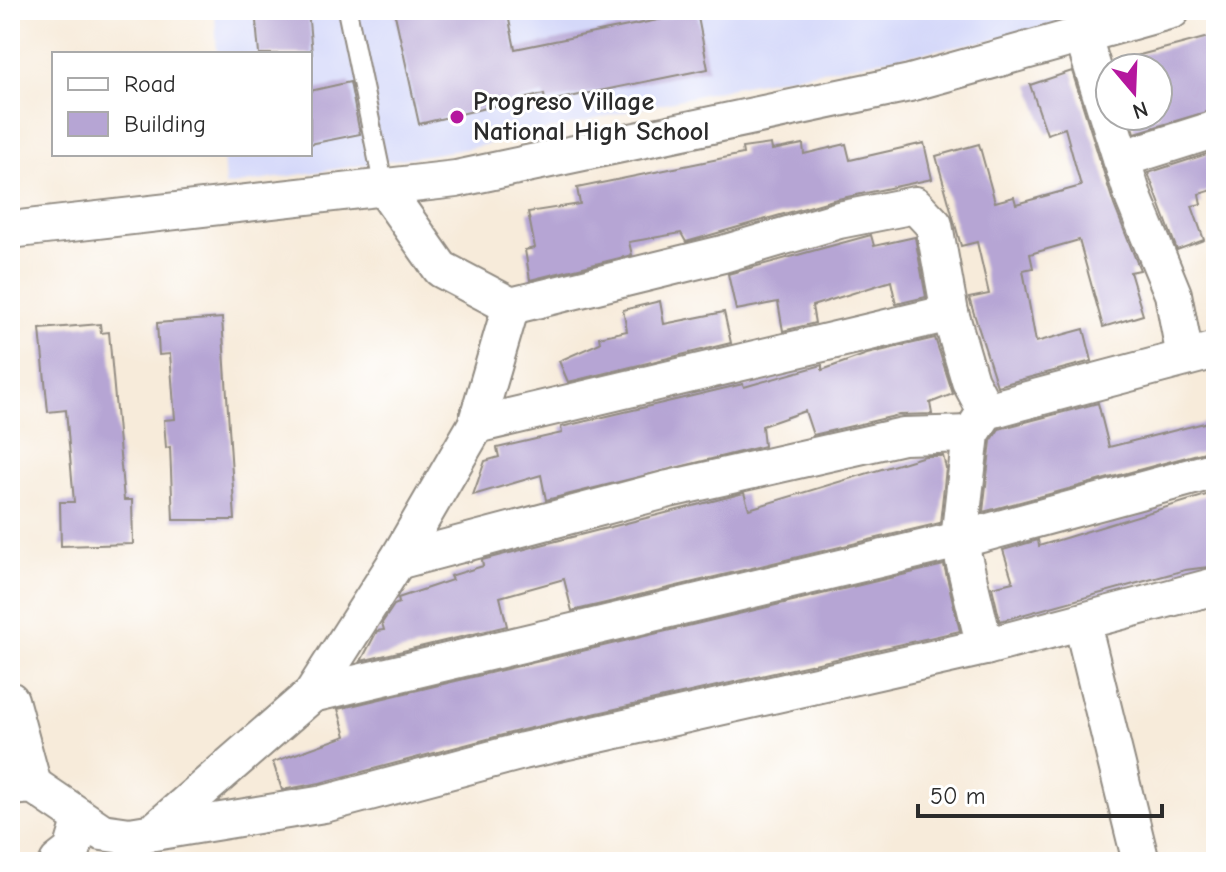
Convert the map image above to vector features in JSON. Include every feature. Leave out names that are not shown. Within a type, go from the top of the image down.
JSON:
[{"type":"street","points":[[10,230],[456,179],[910,83],[1167,10]]},
{"type":"street","points":[[397,561],[669,489],[978,422],[1201,354],[1173,294],[1121,159],[1082,34]]},
{"type":"street","points":[[1121,159],[1216,129]]},
{"type":"street","points":[[384,188],[441,269],[511,306],[723,254],[839,220],[915,205],[934,225],[950,313],[970,381],[978,422],[959,540],[985,647]]},
{"type":"street","points":[[157,829],[312,694],[397,561],[476,425],[511,306]]},
{"type":"street","points":[[476,425],[950,313]]},
{"type":"street","points":[[312,694],[959,540],[1216,470]]},
{"type":"street","points":[[10,700],[21,786],[102,832],[130,836],[157,829],[324,804],[523,751],[985,647],[1216,586]]},
{"type":"street","points":[[1082,623],[1141,862]]},
{"type":"street","points":[[58,862],[72,851],[81,821]]},
{"type":"lane","points":[[347,10],[384,188]]},
{"type":"shaded area","name":"Progreso Village National High School","points":[[215,10],[1154,10],[738,86],[471,148],[225,186],[223,156],[312,156],[312,52],[217,52]]},
{"type":"building","points":[[255,10],[308,10],[312,52],[259,52]]},
{"type":"building","points":[[394,10],[507,10],[515,49],[697,12],[708,69],[545,102],[544,94],[419,124]]},
{"type":"building","points":[[1216,35],[1216,109],[1174,121],[1174,52],[1151,52]]},
{"type":"building","points":[[1072,71],[1114,205],[1140,270],[1130,272],[1143,315],[1103,327],[1079,240],[1030,254],[1033,268],[1023,270],[1036,342],[1084,329],[1092,361],[997,386],[969,298],[989,294],[977,242],[961,246],[936,156],[979,144],[995,202],[1014,197],[1016,204],[1081,186],[1065,128],[1047,134],[1030,85]]},
{"type":"building","points":[[350,82],[360,134],[312,144],[312,91]]},
{"type":"building","points":[[924,143],[932,179],[833,200],[686,242],[681,233],[629,242],[632,255],[530,280],[525,250],[535,248],[528,212],[580,204],[577,188],[743,154],[742,148],[771,144],[772,150],[803,144],[804,154],[846,144],[850,160]]},
{"type":"building","points":[[1216,151],[1216,189],[1199,194],[1201,204],[1192,206],[1204,240],[1177,250],[1148,173]]},
{"type":"building","points":[[871,235],[874,246],[915,237],[926,297],[896,304],[891,281],[812,306],[815,323],[783,331],[778,302],[736,310],[728,274]]},
{"type":"building","points":[[660,301],[664,324],[724,312],[731,343],[568,382],[559,361],[600,343],[599,337],[627,331],[623,310]]},
{"type":"building","points":[[222,318],[235,520],[173,520],[170,447],[166,448],[164,420],[175,419],[170,354],[159,355],[157,323]]},
{"type":"building","points":[[100,324],[101,333],[109,332],[124,500],[132,500],[133,544],[61,546],[60,502],[74,502],[66,410],[48,412],[40,329]]},
{"type":"building","points":[[935,338],[953,394],[930,403],[932,414],[899,415],[813,435],[805,411],[762,426],[764,446],[546,500],[541,475],[473,495],[485,461],[499,457],[497,448],[562,433],[561,427],[743,384],[744,387],[822,365],[822,370],[867,354]]},
{"type":"building","points":[[1098,403],[1109,447],[1216,420],[1216,449],[983,512],[991,441],[999,429]]},
{"type":"building","points":[[925,456],[943,456],[946,468],[940,523],[572,611],[564,579],[500,597],[507,626],[361,661],[377,631],[384,630],[382,623],[394,605],[399,603],[398,598],[483,566],[482,560],[744,493],[749,509]]},
{"type":"building","points":[[1216,492],[1216,566],[1185,570],[1000,621],[992,587],[1013,582],[1003,550],[1038,540],[1039,546]]},
{"type":"building","points":[[944,565],[960,631],[518,731],[320,783],[282,790],[273,762],[346,736],[338,709]]},
{"type":"place","name":"Progreso Village National High School","points":[[457,117]]}]
